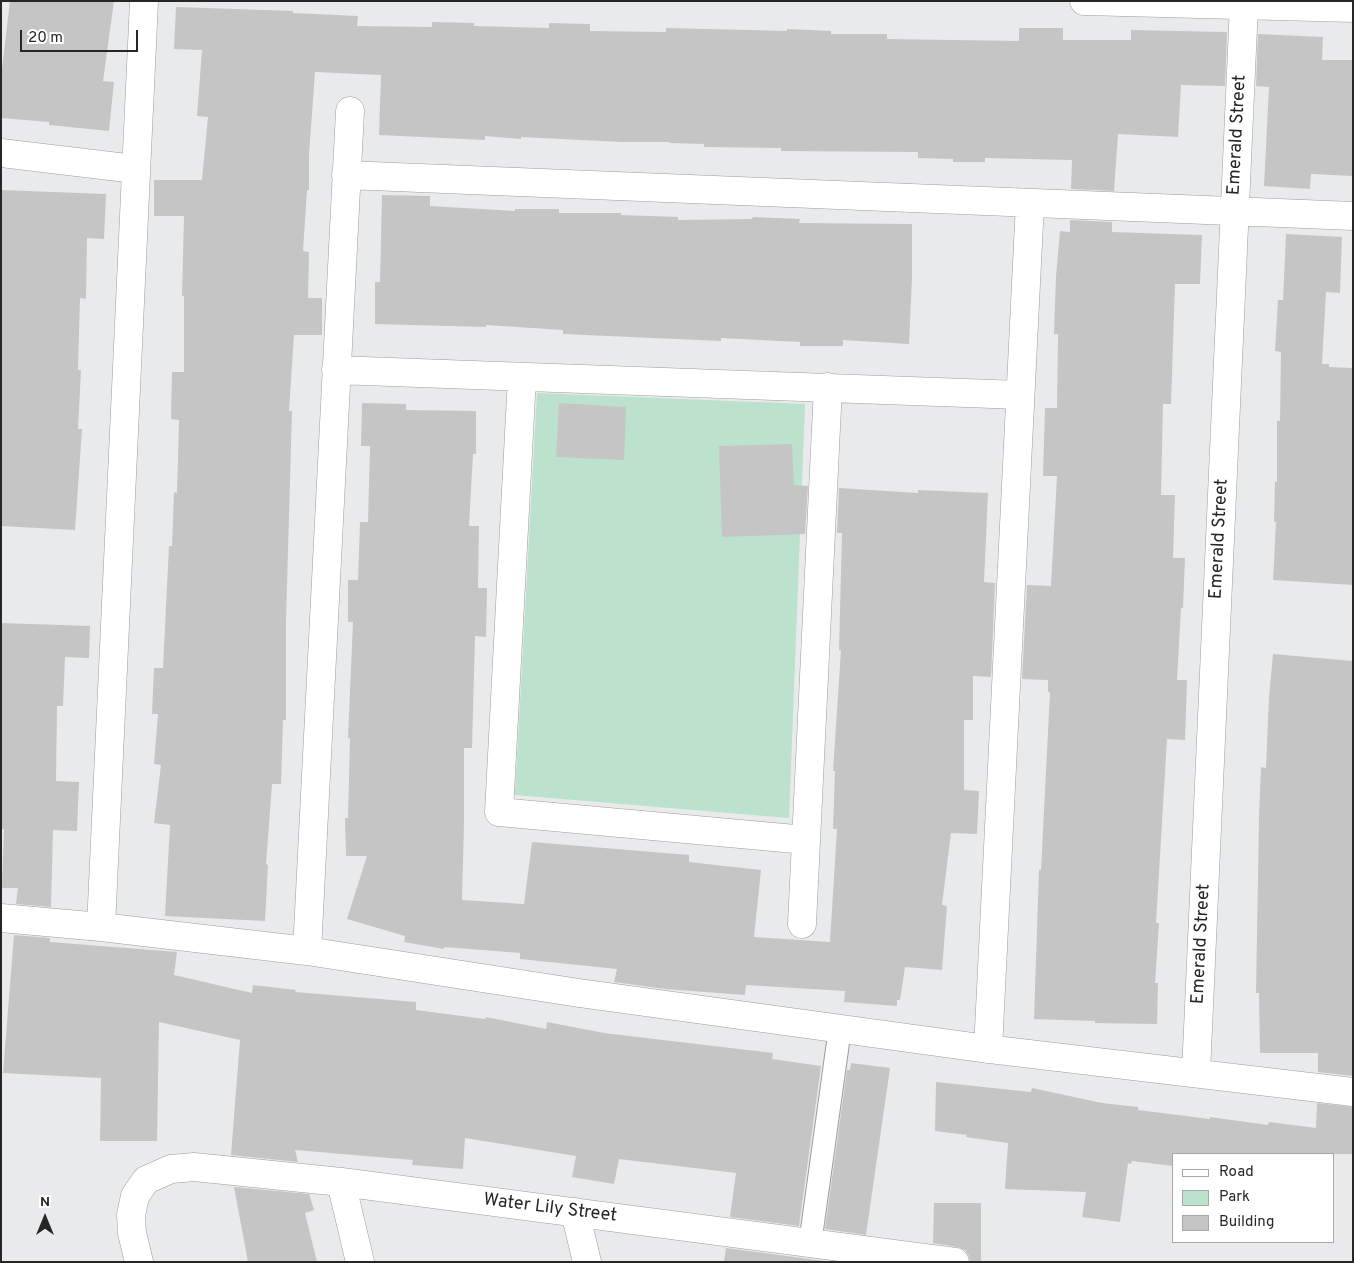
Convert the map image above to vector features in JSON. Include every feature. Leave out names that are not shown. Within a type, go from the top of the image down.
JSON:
[{"type":"street","points":[[101,927],[144,1]]},
{"type":"street","points":[[1084,1],[1244,6],[1342,6]]},
{"type":"street","name":"Emerald Street","points":[[1196,1074],[1244,6]]},
{"type":"street","points":[[307,951],[350,111]]},
{"type":"street","points":[[1,153],[135,169]]},
{"type":"street","points":[[346,175],[1353,216]]},
{"type":"street","points":[[988,1049],[1030,203]]},
{"type":"street","points":[[336,370],[1020,394]]},
{"type":"street","points":[[522,377],[499,812],[806,840]]},
{"type":"street","points":[[802,924],[828,387]]},
{"type":"street","points":[[1,918],[101,927],[307,951],[579,992],[988,1049],[1353,1092]]},
{"type":"street","name":"Water Lily Street","points":[[139,1262],[132,1233],[131,1215],[135,1196],[146,1180],[170,1169],[194,1168],[341,1182],[955,1262]]},
{"type":"street","points":[[341,1182],[360,1262]]},
{"type":"street","points":[[575,1212],[587,1262]]},
{"type":"lane","points":[[810,1244],[840,1028]]},
{"type":"green space","points":[[537,393],[805,404],[789,818],[515,795]]},
{"type":"building","points":[[10,1],[114,1],[103,81],[114,82],[109,131],[49,125],[49,122],[1,118],[1,77]]},
{"type":"building","points":[[176,7],[293,11],[293,13],[358,16],[357,26],[432,27],[432,22],[474,23],[474,26],[549,28],[549,23],[590,24],[590,31],[666,32],[666,28],[787,31],[787,29],[831,31],[831,34],[887,34],[887,39],[1019,41],[1019,28],[1063,28],[1063,40],[1131,40],[1131,30],[1226,32],[1225,86],[1181,85],[1178,137],[1118,134],[1114,191],[1071,189],[1072,160],[985,158],[985,162],[953,162],[953,159],[918,158],[918,152],[781,151],[781,148],[704,147],[704,144],[670,142],[622,142],[521,137],[521,139],[485,136],[485,140],[379,135],[381,75],[315,72],[309,155],[309,190],[307,190],[303,251],[309,252],[308,298],[322,298],[322,335],[294,335],[289,411],[292,411],[286,620],[286,720],[283,720],[281,784],[272,784],[266,864],[268,865],[265,921],[165,916],[170,825],[154,823],[161,765],[154,764],[158,714],[152,714],[154,668],[163,668],[169,546],[172,546],[174,492],[177,493],[179,420],[171,419],[172,372],[184,372],[184,296],[182,296],[184,216],[154,216],[154,180],[202,180],[208,117],[197,116],[202,50],[174,49]]},
{"type":"building","points":[[1258,34],[1323,37],[1322,60],[1353,60],[1353,176],[1311,174],[1310,189],[1264,186],[1269,87],[1256,86]]},
{"type":"building","points":[[1,190],[106,194],[104,239],[87,238],[86,299],[80,298],[78,370],[81,370],[78,429],[82,429],[75,530],[1,526]]},
{"type":"building","points":[[382,195],[430,196],[430,206],[515,211],[515,209],[559,209],[559,213],[621,213],[621,215],[678,217],[678,220],[752,219],[753,217],[800,219],[799,223],[912,224],[909,344],[843,340],[843,346],[800,346],[800,342],[721,338],[721,341],[563,334],[563,330],[486,325],[486,327],[375,324],[375,282],[380,282]]},
{"type":"building","points":[[1070,220],[1112,222],[1112,232],[1202,235],[1200,284],[1175,284],[1171,404],[1163,404],[1161,495],[1175,495],[1173,558],[1185,558],[1177,680],[1187,680],[1185,740],[1167,739],[1156,923],[1159,923],[1155,983],[1158,983],[1157,1024],[1095,1023],[1095,1021],[1034,1019],[1039,870],[1041,870],[1050,692],[1048,692],[1048,680],[1022,679],[1027,585],[1051,586],[1057,476],[1043,476],[1045,408],[1057,408],[1058,334],[1054,334],[1056,276],[1060,231],[1070,232]]},
{"type":"building","points":[[1286,234],[1342,237],[1340,293],[1326,292],[1322,364],[1329,364],[1329,367],[1353,368],[1353,585],[1273,580],[1276,522],[1274,522],[1275,482],[1277,482],[1277,421],[1280,421],[1281,352],[1275,351],[1278,300],[1283,300]]},
{"type":"building","points":[[362,403],[406,404],[406,410],[476,411],[476,454],[473,454],[469,526],[479,526],[478,588],[487,588],[486,637],[475,636],[472,748],[464,748],[462,900],[524,904],[532,842],[689,855],[689,862],[761,870],[754,937],[830,942],[837,829],[833,829],[835,771],[833,771],[841,650],[839,650],[842,533],[837,533],[839,488],[918,493],[918,490],[988,493],[984,582],[995,583],[991,677],[973,676],[973,720],[964,720],[964,790],[979,791],[977,834],[951,833],[942,905],[947,906],[942,970],[905,967],[900,1000],[897,1000],[897,1006],[844,1002],[845,991],[746,985],[745,995],[665,989],[614,982],[617,969],[520,959],[520,953],[444,947],[444,949],[404,942],[405,936],[347,919],[367,856],[346,856],[345,818],[348,818],[350,738],[348,738],[353,622],[348,622],[348,580],[358,580],[360,522],[368,522],[370,446],[361,446]]},
{"type":"building","points":[[559,403],[626,407],[624,460],[556,457]]},
{"type":"building","points":[[792,444],[794,485],[808,486],[805,534],[722,537],[719,446]]},
{"type":"building","points":[[1,623],[90,626],[89,658],[65,657],[63,706],[57,706],[56,781],[79,782],[77,831],[53,830],[51,907],[16,904],[18,888],[2,888],[4,829],[1,829]]},
{"type":"building","points":[[1273,654],[1353,661],[1353,1076],[1318,1072],[1318,1053],[1260,1053],[1259,993],[1256,993],[1259,817],[1261,767],[1266,768]]},
{"type":"building","points":[[14,935],[50,938],[50,942],[177,952],[174,975],[252,993],[253,985],[296,990],[295,992],[416,1002],[416,1010],[485,1019],[486,1017],[546,1029],[547,1022],[604,1033],[773,1053],[772,1059],[821,1066],[799,1226],[730,1217],[736,1173],[619,1159],[614,1184],[572,1177],[576,1156],[465,1138],[463,1169],[412,1165],[413,1160],[295,1150],[298,1162],[231,1155],[240,1040],[159,1022],[157,1141],[100,1141],[101,1078],[3,1073]]},
{"type":"building","points":[[851,1063],[890,1068],[866,1235],[825,1229],[847,1070],[850,1070]]},
{"type":"building","points":[[936,1082],[1031,1092],[1032,1088],[1102,1103],[1138,1107],[1138,1110],[1268,1125],[1269,1122],[1316,1128],[1317,1103],[1353,1107],[1353,1154],[1172,1153],[1172,1166],[1132,1161],[1131,1164],[1128,1163],[1120,1222],[1082,1217],[1086,1192],[1005,1189],[1008,1143],[935,1131]]},
{"type":"building","points":[[234,1187],[309,1194],[314,1210],[305,1213],[317,1262],[248,1262]]},
{"type":"building","points":[[934,1203],[981,1203],[981,1262],[970,1262],[965,1250],[933,1243]]},
{"type":"building","points":[[726,1248],[832,1262],[724,1262]]}]
